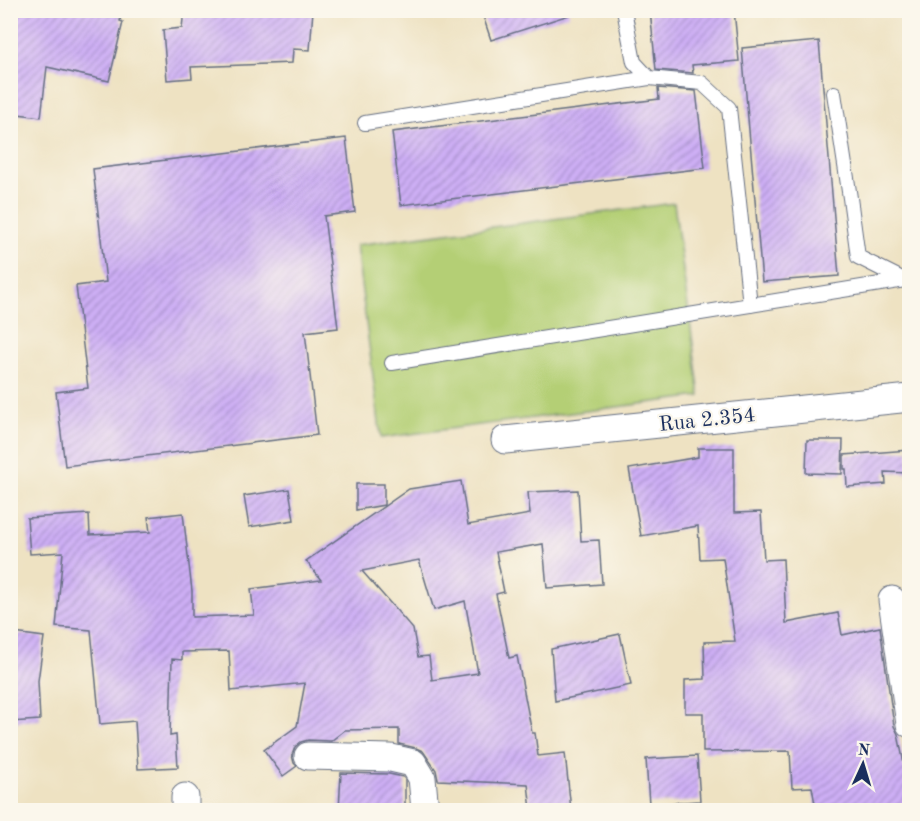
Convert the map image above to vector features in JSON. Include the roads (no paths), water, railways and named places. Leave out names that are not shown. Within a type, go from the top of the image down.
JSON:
[{"type":"street","name":"Rua 2.354","points":[[505,440],[909,399]]},
{"type":"street","points":[[892,600],[909,724]]},
{"type":"street","points":[[308,756],[391,758],[413,763],[422,778],[425,810]]},
{"type":"lane","points":[[624,10],[634,62],[650,78]]},
{"type":"lane","points":[[365,123],[650,78],[702,83],[729,108],[750,305]]},
{"type":"lane","points":[[834,93],[858,257],[907,281]]},
{"type":"lane","points":[[392,363],[907,281]]}]
